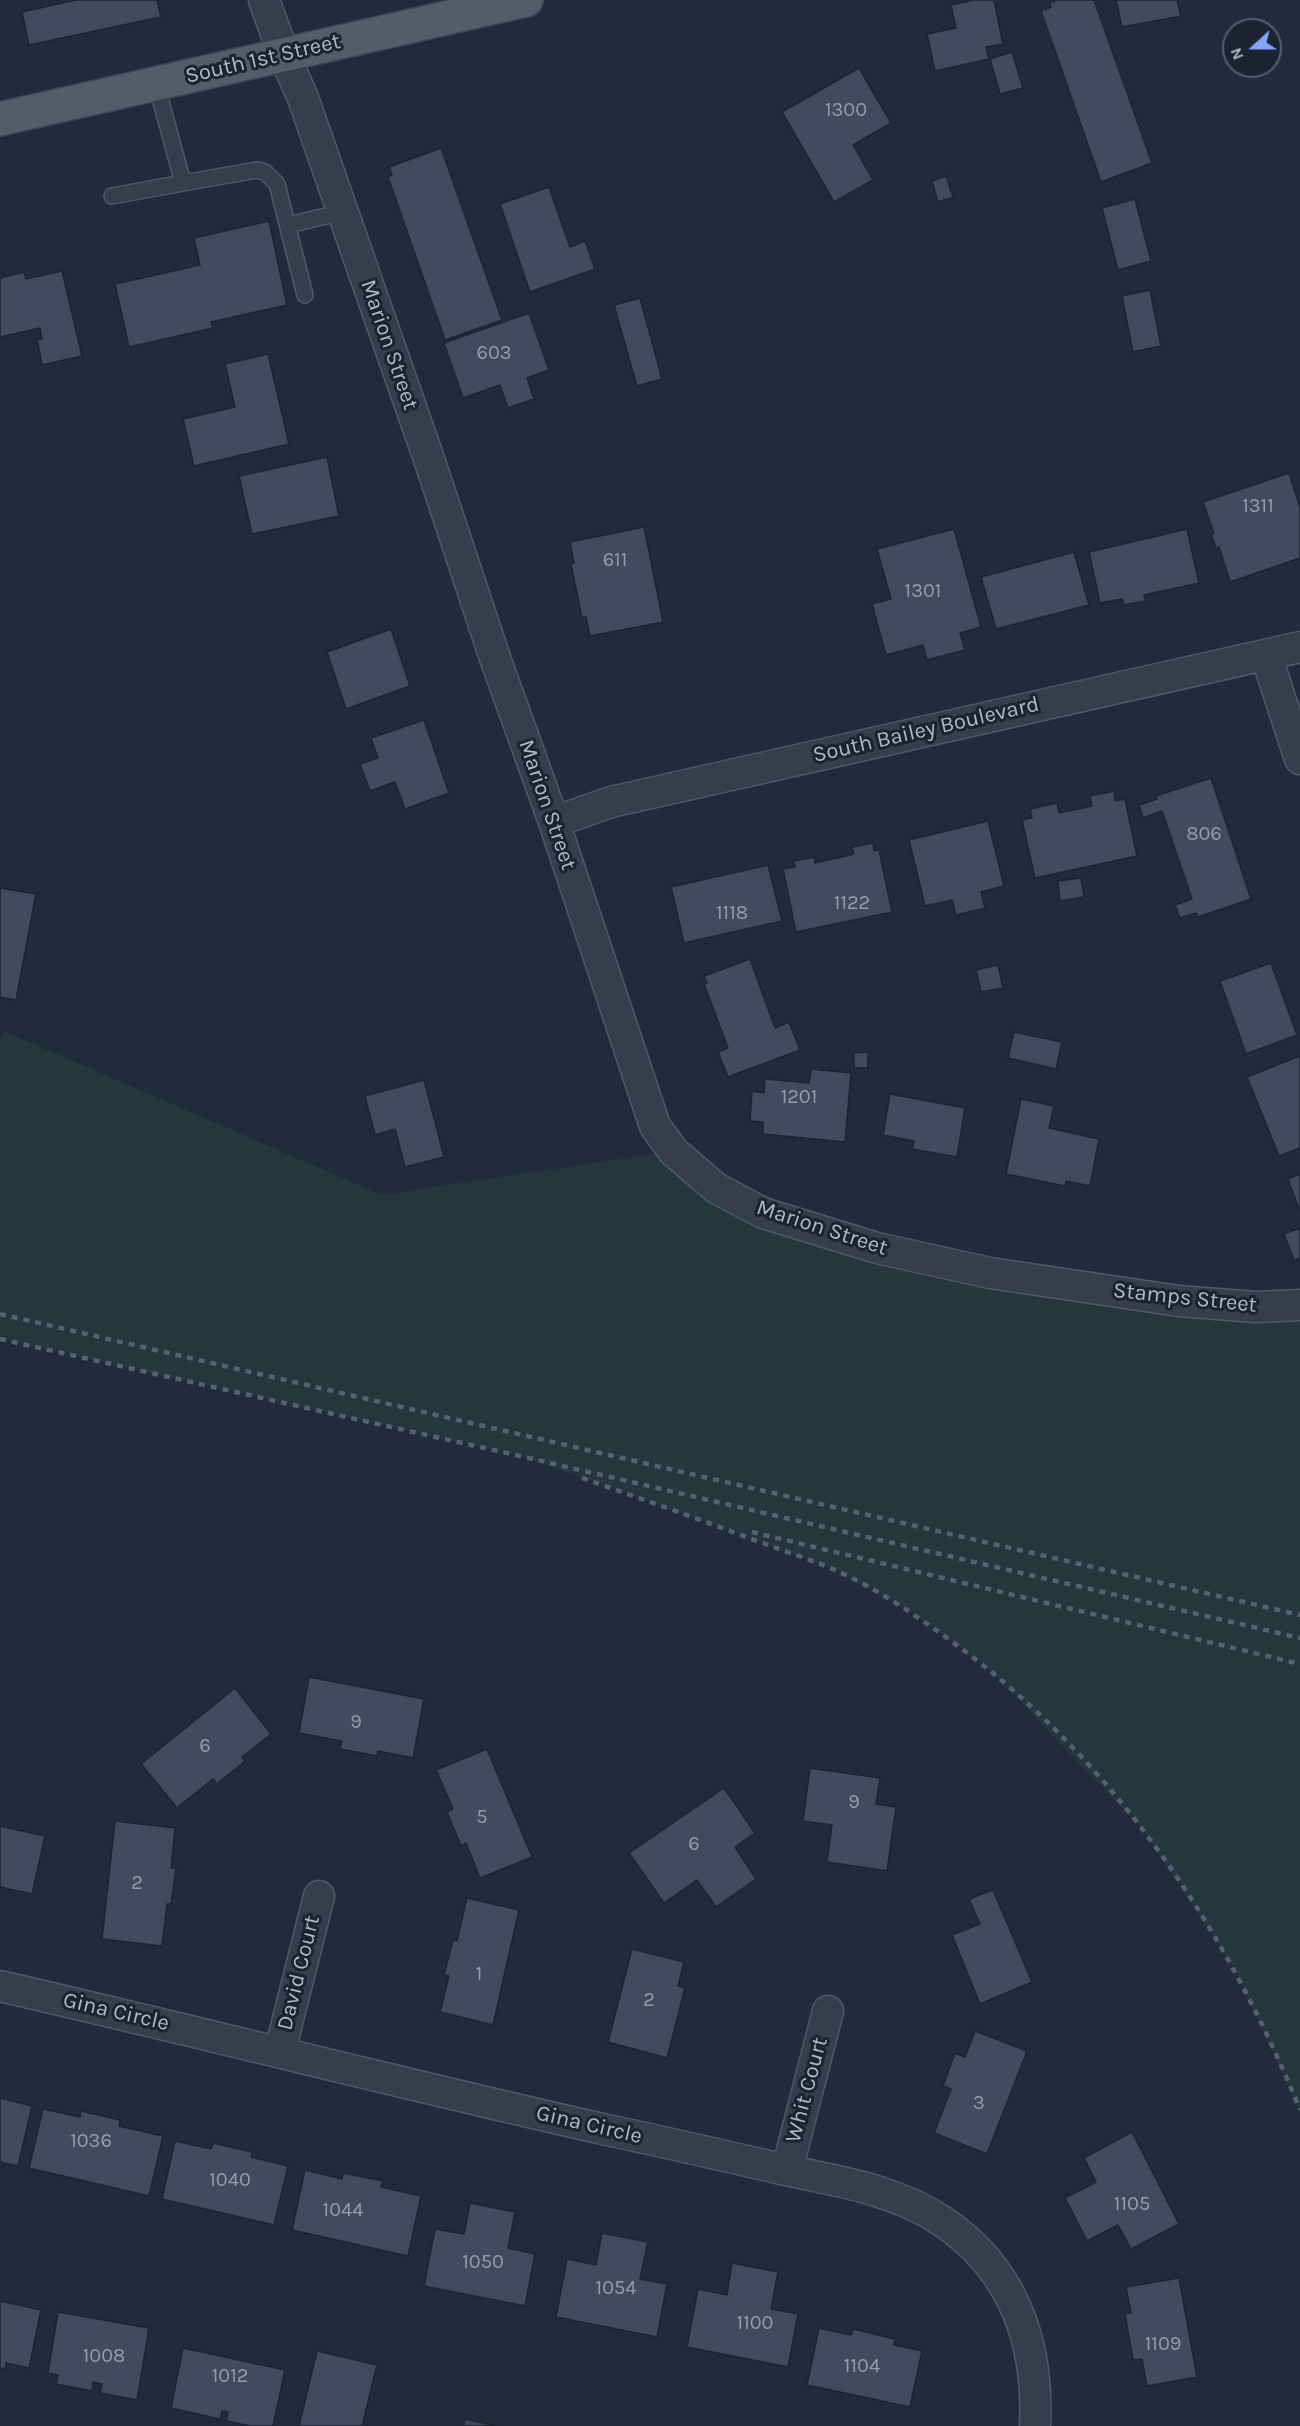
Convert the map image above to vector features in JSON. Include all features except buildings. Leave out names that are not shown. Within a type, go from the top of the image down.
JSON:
[{"type":"main road","name":"South 1st Street","points":[[0,119],[526,0]]},
{"type":"street","name":"Marion Street","points":[[264,0],[303,98],[430,462],[495,658],[554,822],[655,1126],[673,1151],[716,1188],[763,1213],[900,1253],[990,1273],[1070,1285]]},
{"type":"street","name":"South Bailey Boulevard","points":[[554,822],[611,802],[1300,647]]},
{"type":"street","points":[[1266,655],[1300,759]]},
{"type":"street","name":"Stamps Street","points":[[1070,1285],[1201,1303],[1256,1307],[1300,1305]]},
{"type":"street","name":"David Court","points":[[280,2051],[319,1896]]},
{"type":"street","name":"Gina Circle","points":[[0,1986],[891,2195],[940,2219],[973,2244],[999,2275],[1018,2311],[1031,2351],[1036,2394],[1035,2426]]},
{"type":"street","name":"Whit Court","points":[[787,2170],[828,2011]]},
{"type":"lane","points":[[156,83],[183,183]]},
{"type":"lane","points":[[112,196],[257,170],[264,172],[277,184],[305,295]]},
{"type":"lane","points":[[288,225],[343,212]]},
{"type":"shaded area","points":[[4,1031],[382,1195],[673,1151],[716,1188],[877,1248],[1300,1305],[1300,2112],[1236,1971],[1142,1829],[981,1661],[911,1613],[837,1571],[520,1456],[0,1339],[0,1039]]},
{"type":"railway","points":[[0,1314],[1300,1615]]},
{"type":"railway","points":[[0,1339],[520,1456],[1300,1638]]},
{"type":"railway","points":[[582,1478],[850,1577],[915,1616],[1000,1679],[1056,1730],[1107,1786],[1154,1845],[1197,1907],[1235,1973],[1270,2040],[1300,2110]]},
{"type":"railway","points":[[752,1532],[1300,1664]]}]
